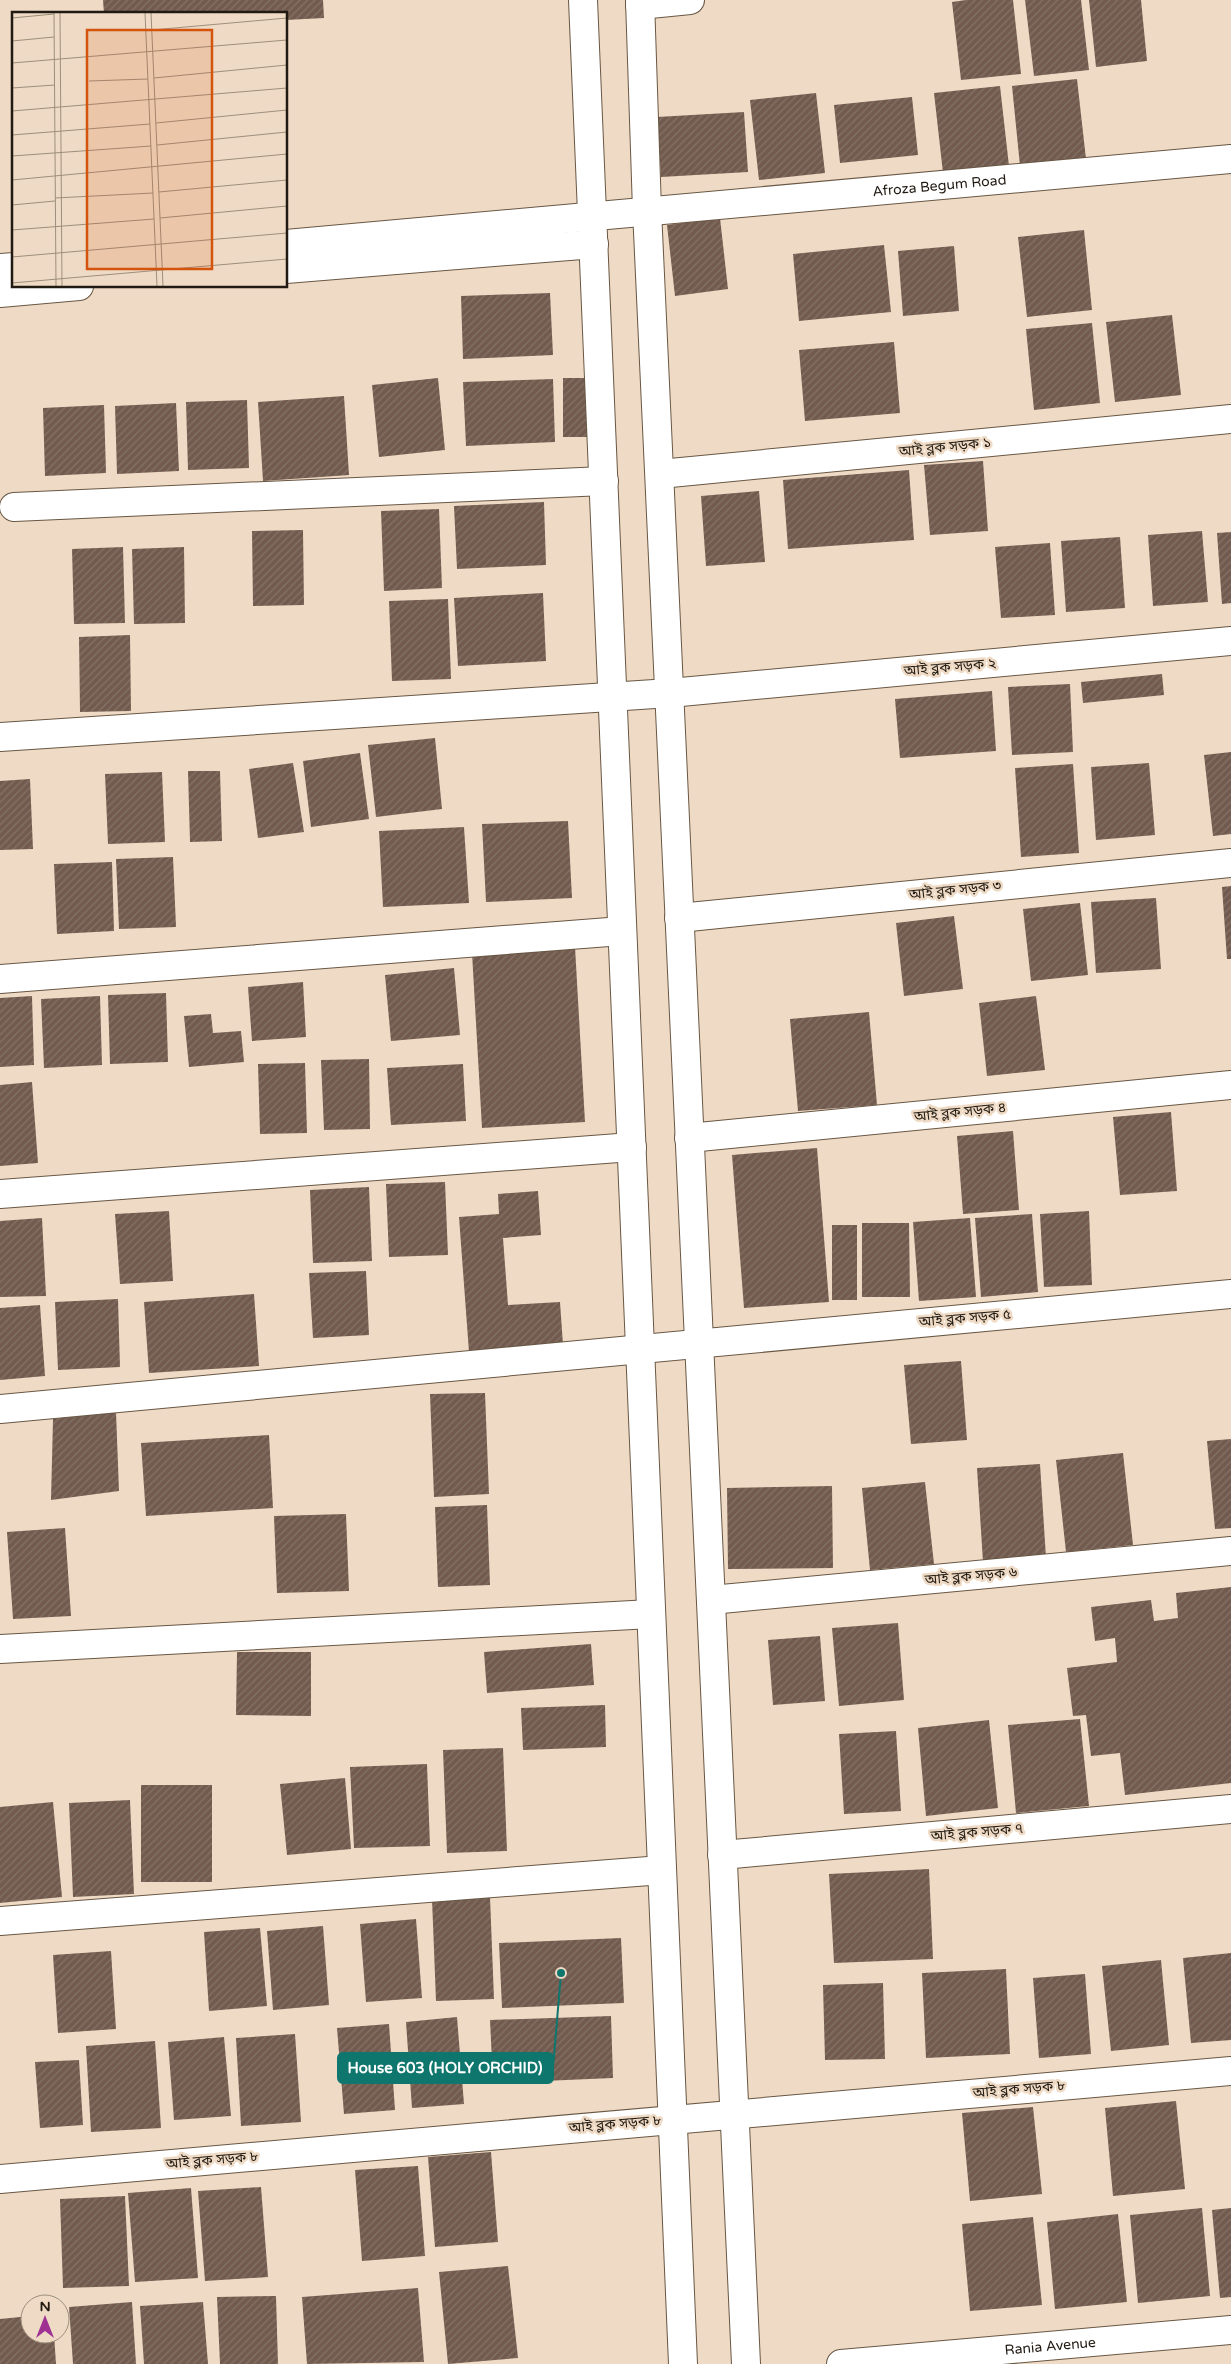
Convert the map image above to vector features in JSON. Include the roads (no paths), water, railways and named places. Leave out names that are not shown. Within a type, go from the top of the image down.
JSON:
[{"type":"street","points":[[583,0],[683,2364]]},
{"type":"street","points":[[690,0],[640,2],[647,210],[746,2364]]},
{"type":"street","name":"Afroza Begum Road","points":[[593,231],[647,210],[1231,159]]},
{"type":"street","points":[[288,244],[593,231]]},
{"type":"street","points":[[288,269],[593,231]]},
{"type":"street","points":[[0,293],[56,288]]},
{"type":"street","name":"আই ব্লক সড়ক ১","points":[[660,474],[1231,419]]},
{"type":"street","points":[[14,507],[604,481]]},
{"type":"street","name":"আই ব্লক সড়ক ২","points":[[0,737],[670,693],[1231,641]]},
{"type":"street","name":"আই ব্লক সড়ক ৩","points":[[680,918],[1231,862]]},
{"type":"street","points":[[0,978],[622,930]]},
{"type":"street","name":"আই ব্লক সড়ক ৪","points":[[690,1138],[1231,1085]]},
{"type":"street","points":[[0,1194],[632,1147]]},
{"type":"street","name":"আই ব্লক সড়ক ৫","points":[[0,1408],[1231,1294]]},
{"type":"street","name":"আই ব্লক সড়ক ৬","points":[[710,1600],[1231,1551]]},
{"type":"street","points":[[0,1649],[651,1614]]},
{"type":"street","name":"আই ব্লক সড়ক ৭","points":[[722,1855],[1231,1808]]},
{"type":"street","points":[[0,1921],[662,1870]]},
{"type":"street","name":"আই ব্লক সড়ক ৮","points":[[0,2179],[673,2118],[734,2115],[1231,2071]]},
{"type":"street","name":"Rania Avenue","points":[[841,2364],[1231,2330]]},
{"type":"place","name":"House 603 (HOLY ORCHID)","points":[[561,1973]]}]
